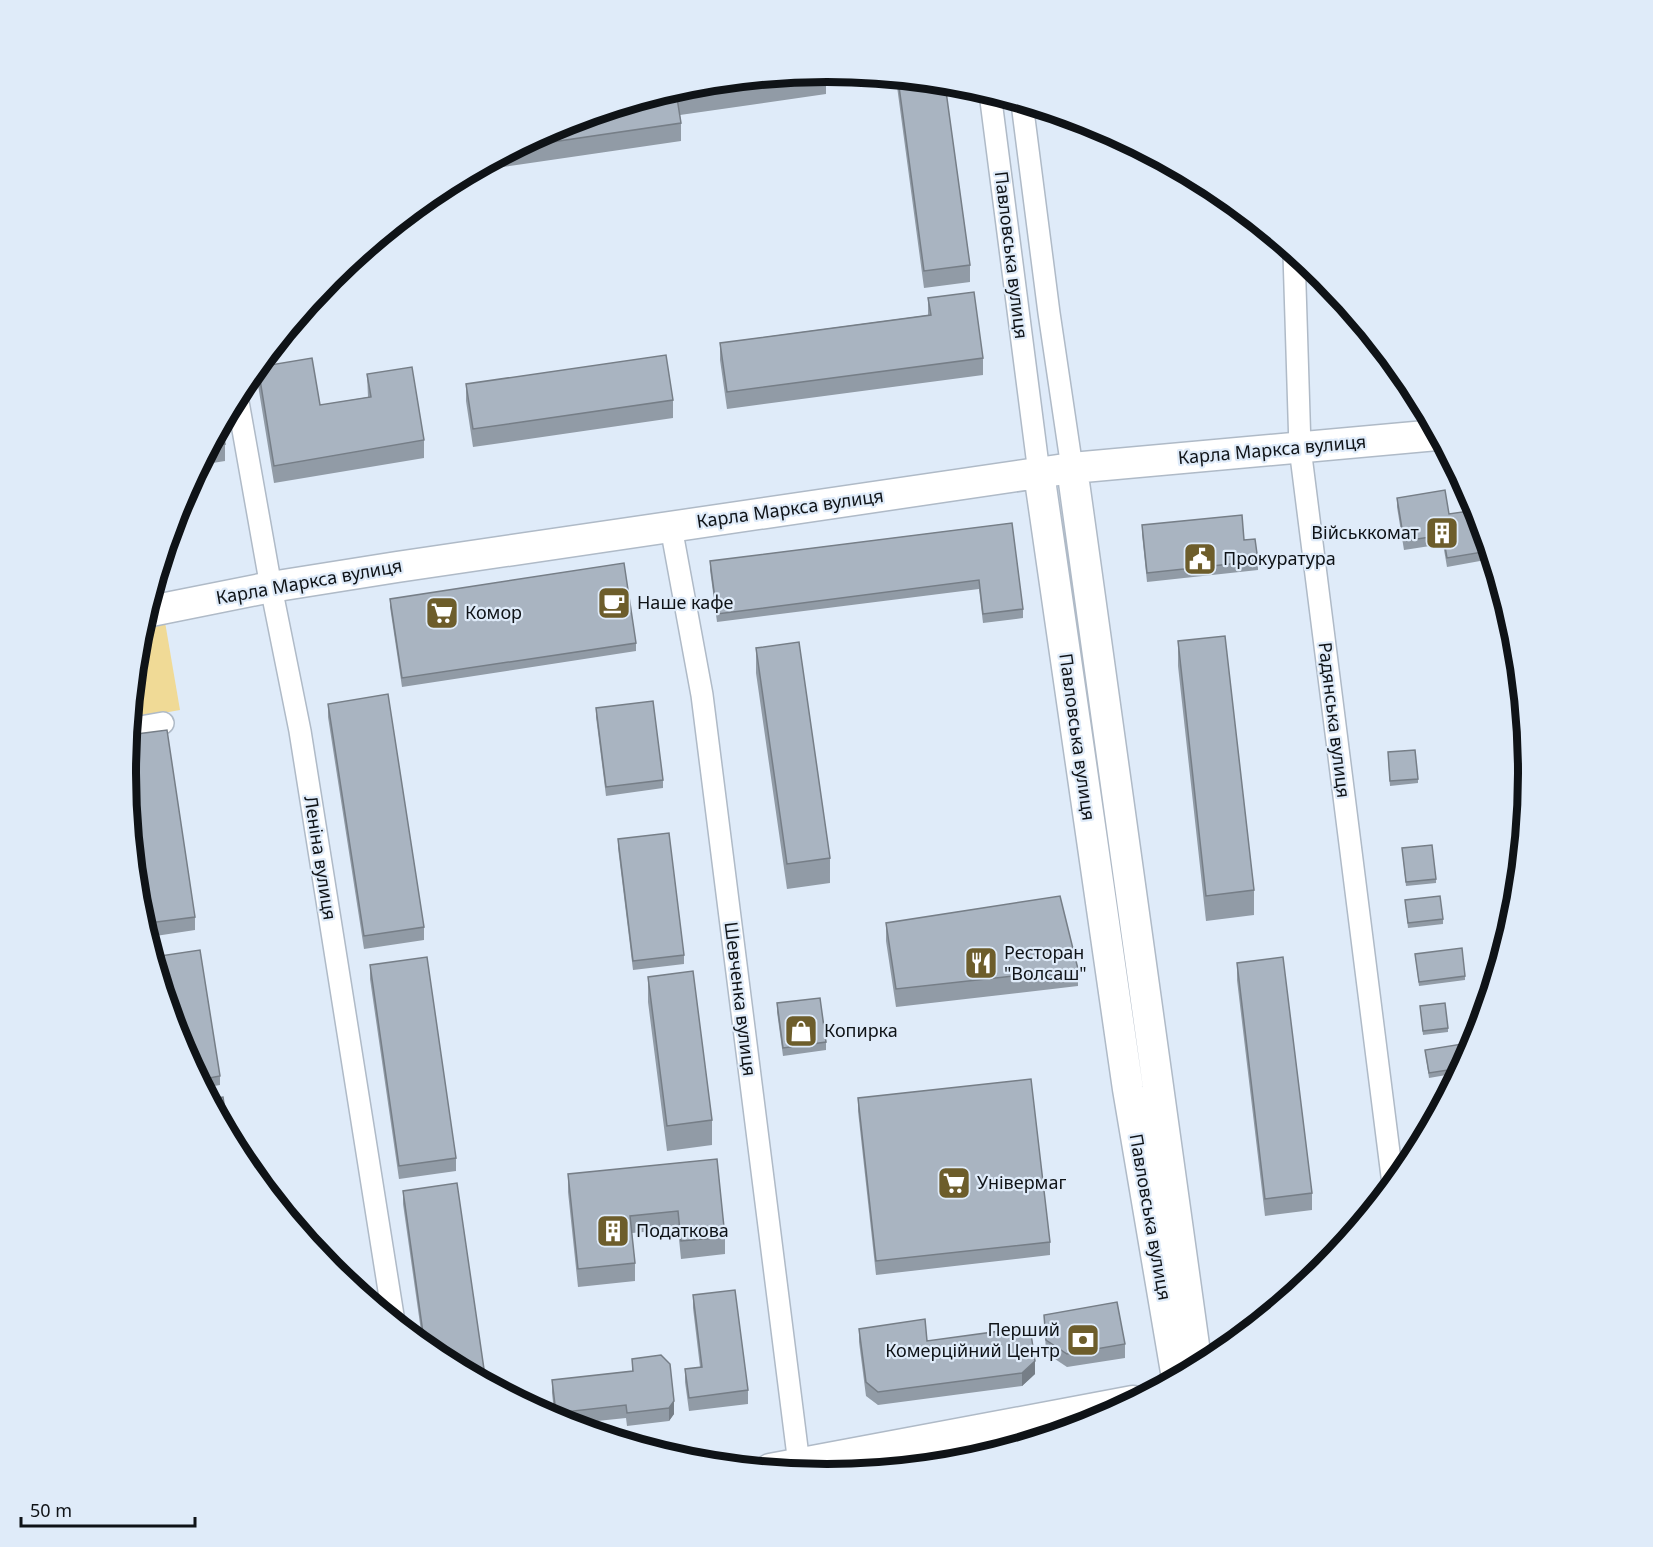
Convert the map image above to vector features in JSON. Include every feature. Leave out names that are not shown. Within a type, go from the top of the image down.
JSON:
[{"type":"street","name":"Павловська вулиця","points":[[991,103],[1039,473],[1128,1089],[1176,1370]]},
{"type":"street","name":"Павловська вулиця","points":[[1023,111],[1049,313],[1196,1357]]},
{"type":"street","name":"Радянська вулиця","points":[[1294,266],[1300,448],[1391,1171]]},
{"type":"street","name":"Леніна вулиця","points":[[239,410],[271,587],[300,730],[392,1311]]},
{"type":"street","name":"Карла Маркса вулиця","points":[[156,610],[271,587],[1072,468],[1429,436]]},
{"type":"street","name":"Шевченка вулиця","points":[[671,527],[702,695],[799,1463]]},
{"type":"street","points":[[137,728],[163,723]]},
{"type":"street","points":[[825,1464],[1100,1408]]},
{"type":"shaded area","points":[[165,622],[180,710],[138,718],[141,683],[152,624]]},
{"type":"building","points":[[768,85],[695,95],[736,88]]},
{"type":"building","points":[[899,86],[946,93],[970,265],[924,271]]},
{"type":"building","points":[[677,99],[681,123],[545,143],[604,119]]},
{"type":"building","points":[[974,292],[983,358],[727,392],[720,343],[931,315],[928,298]]},
{"type":"building","points":[[666,355],[673,400],[473,429],[466,384]]},
{"type":"building","points":[[312,358],[320,405],[371,397],[367,374],[412,367],[424,440],[274,466],[260,379],[270,365]]},
{"type":"building","name":"Військкомат","points":[[1445,490],[1449,514],[1466,511],[1481,552],[1447,558],[1443,535],[1404,541],[1397,498]]},
{"type":"building","name":"Прокуратура","points":[[1242,515],[1244,540],[1255,539],[1258,561],[1147,573],[1142,525]]},
{"type":"building","points":[[1012,523],[1023,609],[983,614],[979,580],[717,614],[710,561]]},
{"type":"building","points":[[624,563],[636,643],[402,678],[390,599]]},
{"type":"building","points":[[1225,636],[1254,890],[1206,896],[1178,641]]},
{"type":"building","points":[[799,642],[830,858],[787,864],[756,648]]},
{"type":"building","points":[[388,694],[424,927],[364,936],[328,704]]},
{"type":"building","points":[[653,701],[663,780],[606,787],[596,708]]},
{"type":"building","points":[[167,730],[195,917],[152,923],[141,864],[137,819],[137,734]]},
{"type":"building","points":[[1415,750],[1418,779],[1390,781],[1388,752]]},
{"type":"building","points":[[669,833],[684,955],[633,961],[618,839]]},
{"type":"building","points":[[1432,845],[1436,879],[1406,882],[1402,848]]},
{"type":"building","name":"Ресторан \"Волсаш\"","points":[[1060,896],[1078,969],[896,989],[886,923]]},
{"type":"building","points":[[1440,896],[1443,919],[1408,923],[1405,900]]},
{"type":"building","points":[[1462,948],[1465,976],[1419,982],[1415,954]]},
{"type":"building","points":[[200,950],[220,1076],[207,1079],[172,996],[160,956]]},
{"type":"building","points":[[427,957],[456,1158],[399,1166],[370,965]]},
{"type":"building","points":[[1283,957],[1312,1193],[1265,1199],[1237,963]]},
{"type":"building","points":[[693,971],[712,1120],[667,1126],[648,977]]},
{"type":"building","name":"Копирка","points":[[820,998],[826,1042],[783,1048],[777,1003]]},
{"type":"building","points":[[1445,1003],[1448,1028],[1423,1031],[1420,1006]]},
{"type":"building","points":[[1462,1044],[1450,1070],[1429,1073],[1425,1050]]},
{"type":"building","name":"Універмаг","points":[[1031,1079],[1050,1242],[876,1261],[858,1098]]},
{"type":"building","points":[[223,1097],[226,1115],[217,1098]]},
{"type":"building","name":"Податкова","points":[[717,1159],[725,1237],[681,1241],[678,1211],[630,1216],[635,1263],[578,1269],[568,1174]]},
{"type":"building","points":[[457,1183],[485,1374],[423,1334],[403,1191]]},
{"type":"building","points":[[735,1290],[748,1390],[689,1398],[685,1369],[702,1367],[693,1295]]},
{"type":"building","name":"Перший Комерційний Центр","points":[[1117,1302],[1125,1344],[1067,1354],[1046,1340],[1044,1315]]},
{"type":"building","points":[[925,1319],[927,1341],[1030,1327],[1035,1361],[1022,1373],[878,1392],[866,1382],[859,1329]]},
{"type":"building","points":[[661,1355],[670,1364],[674,1401],[669,1408],[627,1413],[626,1405],[563,1412],[556,1409],[552,1380],[633,1371],[632,1359]]},
{"type":"place","name":"Військкомат","points":[[1442,533]]},
{"type":"place","name":"Прокуратура","points":[[1200,559]]},
{"type":"place","name":"Наше кафе","points":[[614,603]]},
{"type":"place","name":"Комор","points":[[442,613]]},
{"type":"place","name":"Ресторан \"Волсаш\"","points":[[981,963]]},
{"type":"place","name":"Копирка","points":[[801,1031]]},
{"type":"place","name":"Універмаг","points":[[954,1183]]},
{"type":"place","name":"Податкова","points":[[613,1231]]},
{"type":"place","name":"Перший Комерційний Центр","points":[[1083,1340]]}]
